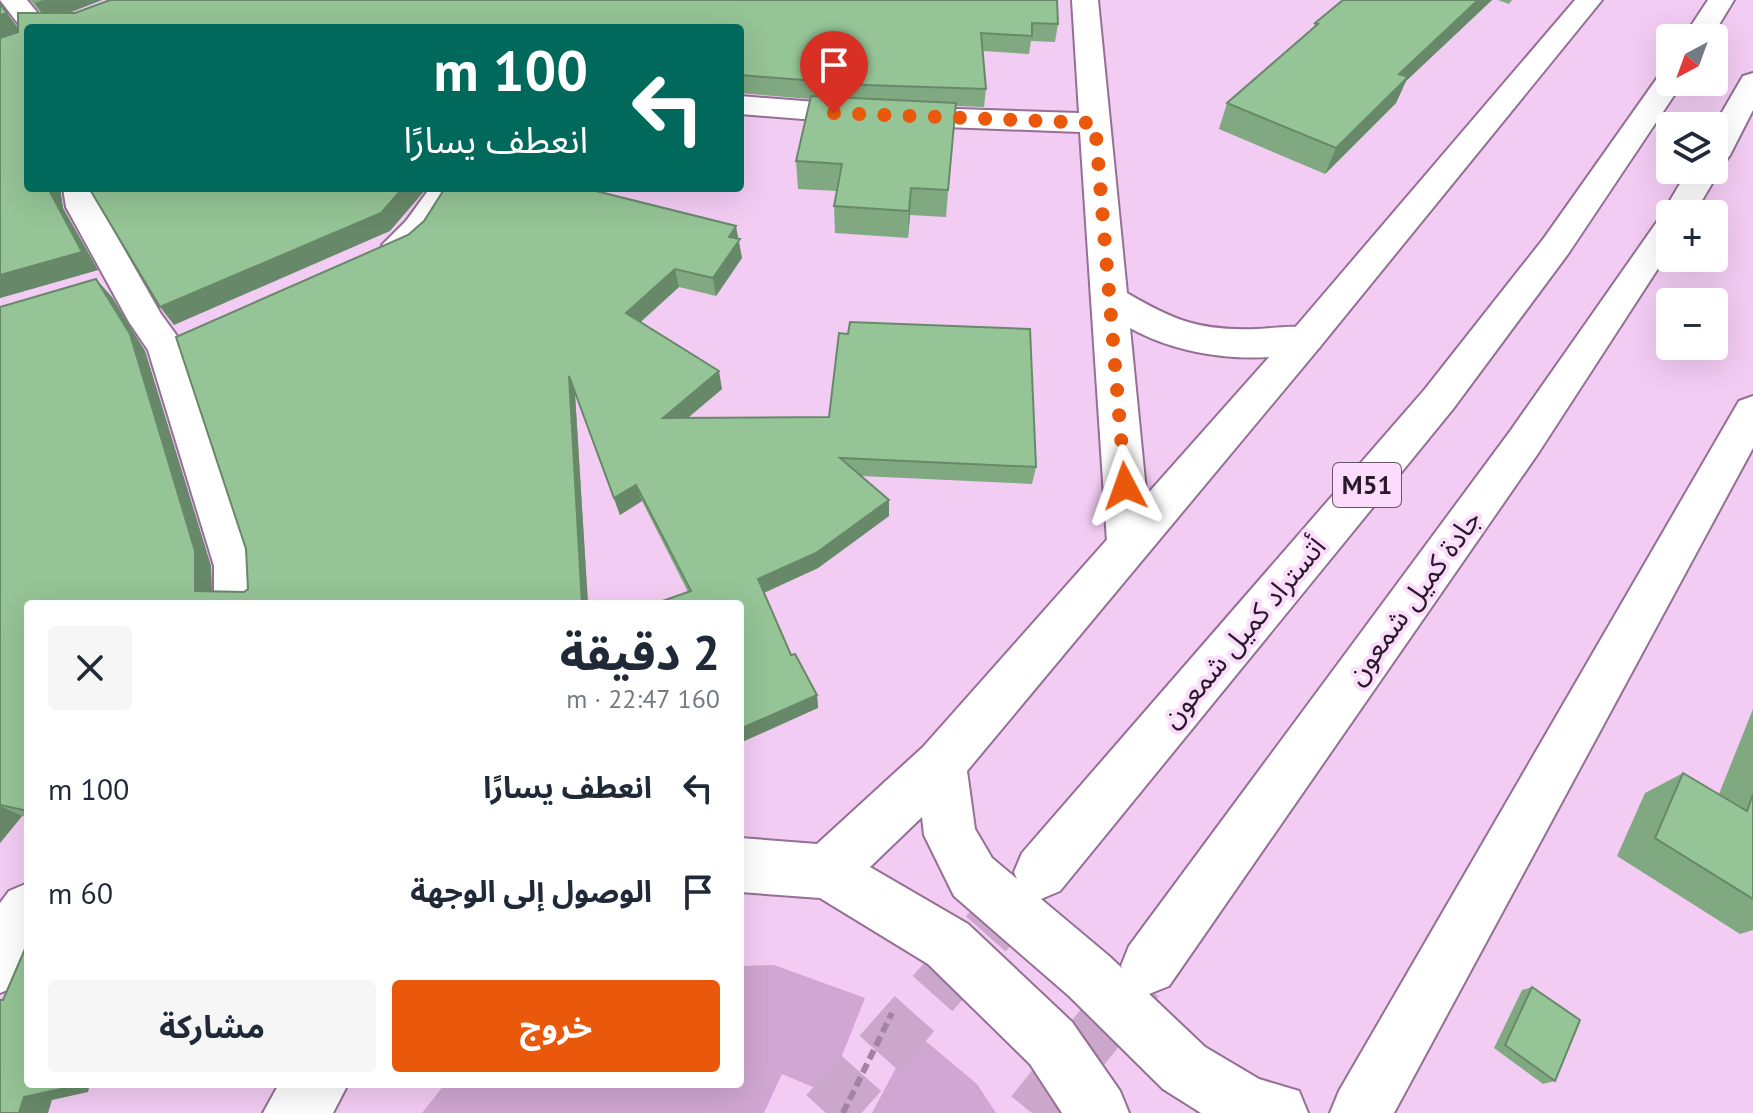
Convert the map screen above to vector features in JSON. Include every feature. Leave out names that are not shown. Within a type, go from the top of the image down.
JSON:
[{"type":"main road","points":[[13,0],[33,24]]},
{"type":"main road","points":[[1085,0],[1129,542]]},
{"type":"main road","points":[[827,872],[941,764],[1306,339],[1589,0]]},
{"type":"main road","points":[[1706,24],[1721,0]]},
{"type":"main road","points":[[1728,129],[1753,82]]},
{"type":"main road","name":"أتستراد كميل شمعون","points":[[1041,872],[1439,399],[1556,246],[1659,96]]},
{"type":"main road","points":[[744,105],[866,115],[1095,123]]},
{"type":"main road","points":[[80,192],[107,283],[179,341],[236,566],[237,600]]},
{"type":"main road","points":[[367,260],[404,242],[418,229],[443,192]]},
{"type":"main road","name":"جادة كميل شمعون","points":[[1149,966],[1525,441],[1656,245]]},
{"type":"main road","points":[[1111,300],[1174,333],[1226,343],[1306,339]]},
{"type":"main road","points":[[1116,372],[1125,353],[1137,342],[1174,333]]},
{"type":"main road","points":[[1361,1113],[1753,411]]},
{"type":"main road","points":[[941,764],[950,835],[973,877],[1089,976],[1184,1068],[1249,1108],[1277,1113]]},
{"type":"main road","points":[[744,865],[827,872],[948,944],[1051,1043],[1098,1113]]},
{"type":"main road","points":[[0,965],[9,938],[24,916]]},
{"type":"main road","points":[[294,1113],[315,1088]]},
{"type":"path","points":[[843,1113],[892,1013]]},
{"type":"shaded area","points":[[774,965],[865,998],[827,1093],[782,1074],[764,1113],[422,1113],[442,1088],[744,1088],[744,966]]},
{"type":"shaded area","points":[[915,1032],[977,1084],[996,1113],[872,1113]]},
{"type":"building","points":[[110,0],[1057,0],[1058,24],[1032,23],[1032,36],[981,33],[986,89],[866,85],[744,75],[744,24],[24,24],[24,192],[50,192],[82,252],[0,275],[0,38],[18,32],[18,13],[75,13]]},
{"type":"building","points":[[1343,0],[1478,0],[1399,74],[1408,77],[1336,148],[1227,103],[1318,24],[1315,23]]},
{"type":"building","points":[[811,96],[956,103],[948,190],[911,188],[909,211],[834,206],[842,164],[796,161]]},
{"type":"building","points":[[91,192],[399,192],[381,213],[160,307]]},
{"type":"building","points":[[442,192],[600,192],[736,226],[729,237],[740,239],[713,278],[675,269],[626,313],[719,371],[663,418],[829,417],[839,333],[848,334],[850,322],[1030,329],[1036,467],[840,458],[889,500],[816,553],[758,579],[791,655],[795,654],[817,695],[744,727],[744,600],[665,600],[691,591],[636,485],[614,498],[569,376],[582,600],[24,600],[24,810],[0,805],[0,307],[96,279],[130,334],[195,551],[195,591],[244,592],[248,589],[246,549],[176,337],[408,235],[424,221]]},
{"type":"building","points":[[1683,773],[1747,811],[1753,794],[1753,899],[1655,838]]},
{"type":"building","points":[[24,951],[24,1088],[61,1088],[24,1097],[19,1113],[0,1113],[0,1000],[3,1000]]},
{"type":"building","points":[[1532,987],[1580,1020],[1555,1081],[1505,1045]]},
{"type":"tunnel","points":[[826,1113],[1031,883]]},
{"type":"tunnel","points":[[1032,1113],[1138,980]]},
{"type":"route","points":[[834,113],[1095,123],[1125,486]]}]
